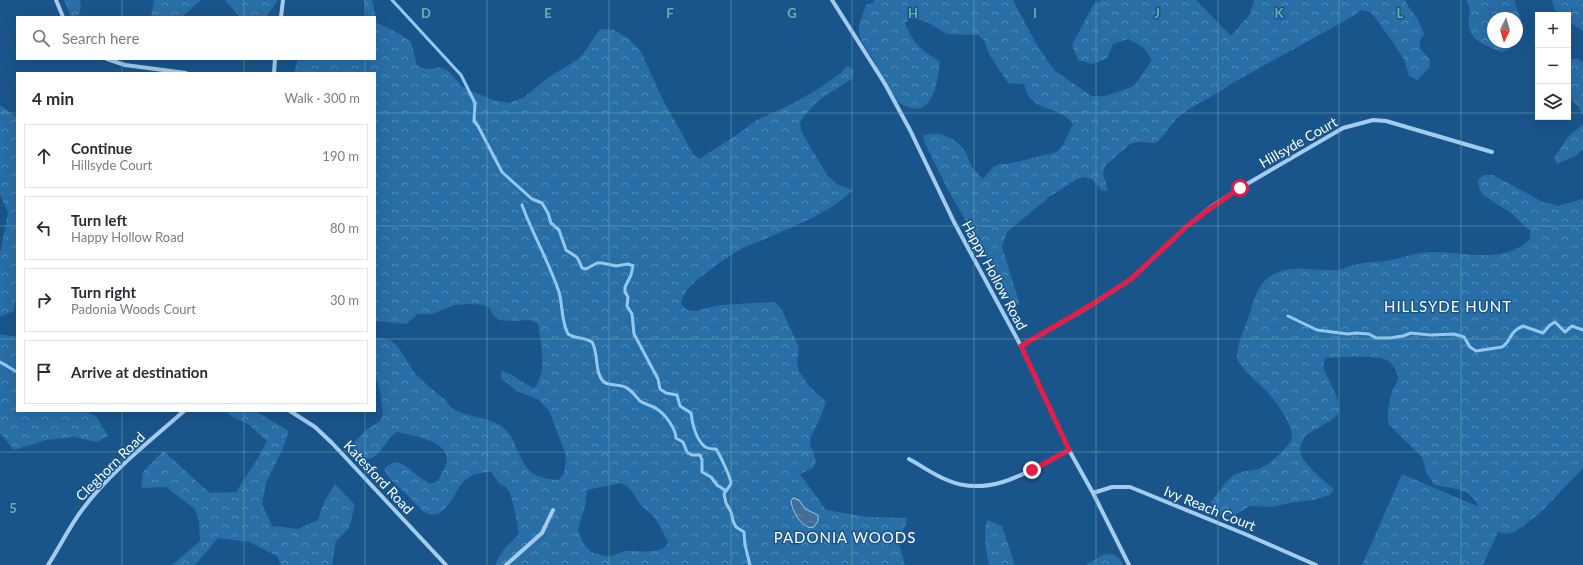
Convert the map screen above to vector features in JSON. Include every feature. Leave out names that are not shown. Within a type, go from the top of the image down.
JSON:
[{"type":"street","points":[[56,0],[63,16]]},
{"type":"street","points":[[281,16],[283,0]]},
{"type":"street","name":"Happy Hollow Road","points":[[832,0],[885,84],[954,222],[1021,346],[1069,450],[1094,493],[1129,565]]},
{"type":"street","points":[[110,60],[125,65],[178,72]]},
{"type":"street","points":[[274,72],[275,60]]},
{"type":"street","name":"Hillsyde Court","points":[[1021,346],[1091,305],[1131,279],[1187,226],[1222,200],[1343,128],[1373,120],[1386,121],[1492,152]]},
{"type":"street","name":"Cleghorn Road","points":[[48,565],[81,511],[97,491],[183,412]]},
{"type":"street","name":"Katesford Road","points":[[292,412],[315,427],[332,443],[446,565]]},
{"type":"street","points":[[909,459],[947,481],[965,486],[984,487],[1010,480],[1069,450]]},
{"type":"street","name":"Ivy Reach Court","points":[[1094,493],[1112,487],[1130,487],[1316,565]]},
{"type":"street","points":[[506,565],[542,533],[553,510]]},
{"type":"green space","points":[[64,0],[80,0],[81,7],[79,15],[71,16]]},
{"type":"green space","points":[[154,0],[201,0],[183,16],[151,16]]},
{"type":"green space","points":[[225,0],[277,0],[267,16],[239,16]]},
{"type":"green space","points":[[364,0],[372,0],[375,16],[367,16]]},
{"type":"green space","points":[[874,0],[1013,0],[1037,45],[1054,70],[1091,96],[1106,96],[1134,86],[1152,60],[1144,48],[1128,39],[1113,44],[1107,58],[1093,64],[1078,60],[1072,45],[1093,5],[1101,0],[1196,0],[1231,36],[1250,14],[1254,0],[1405,0],[1417,18],[1424,34],[1420,41],[1420,48],[1430,60],[1429,68],[1417,80],[1409,76],[1403,58],[1381,26],[1370,12],[1361,10],[1355,15],[1236,81],[1183,113],[1155,143],[1138,142],[1130,144],[1106,165],[1103,173],[1108,191],[1101,190],[1092,179],[1084,177],[1077,179],[1049,197],[1007,232],[1002,247],[1020,305],[1012,304],[998,274],[987,258],[947,188],[923,136],[934,133],[956,141],[965,152],[972,167],[983,179],[993,167],[999,164],[1008,164],[1057,152],[1063,145],[1073,124],[1063,115],[1035,103],[1028,96],[1024,84],[1008,83],[989,54],[984,40],[978,35],[947,34],[927,22],[911,18],[905,23],[915,42],[923,50],[940,62],[936,85],[930,100],[925,106],[911,108],[901,104],[895,99],[885,85],[860,35],[859,24],[866,5],[873,3]]},
{"type":"green space","points":[[1466,0],[1514,0],[1518,12],[1487,12],[1487,46],[1478,41],[1470,32],[1468,4]]},
{"type":"green space","points":[[1552,0],[1583,0],[1583,31],[1571,23],[1571,12],[1557,12],[1554,8]]},
{"type":"green space","points":[[376,18],[377,23],[398,33],[411,42],[417,65],[425,69],[439,67],[447,70],[463,87],[493,100],[508,103],[523,98],[549,77],[578,59],[600,29],[614,30],[628,38],[641,52],[662,98],[693,154],[699,159],[741,132],[755,121],[794,103],[815,91],[841,73],[847,65],[854,71],[852,79],[820,99],[804,116],[800,123],[801,131],[827,175],[838,185],[853,190],[822,213],[750,245],[726,258],[691,285],[685,293],[681,304],[687,310],[695,311],[720,305],[775,302],[781,308],[799,347],[797,362],[799,371],[808,385],[826,402],[819,421],[811,436],[810,444],[816,461],[813,468],[800,474],[826,510],[868,517],[907,518],[906,525],[899,536],[904,563],[906,565],[496,565],[495,564],[503,550],[519,534],[510,493],[506,487],[499,483],[491,472],[477,474],[465,480],[449,503],[439,513],[433,515],[422,510],[391,480],[384,469],[389,465],[398,463],[405,466],[430,484],[438,481],[447,461],[445,452],[441,447],[426,439],[397,432],[374,457],[370,459],[359,458],[352,446],[367,429],[380,421],[383,414],[380,390],[376,379],[376,338],[390,340],[395,344],[419,377],[453,409],[461,413],[494,422],[506,430],[512,437],[519,454],[531,472],[535,475],[549,479],[559,480],[564,473],[566,455],[549,411],[539,400],[517,391],[501,378],[501,371],[506,372],[534,388],[541,374],[542,366],[541,340],[538,324],[531,320],[499,320],[493,315],[490,309],[484,305],[469,304],[454,305],[432,314],[418,314],[406,324],[376,321],[376,72],[294,72],[298,60],[376,60]],"holes":[[[621,483],[630,489],[640,504],[659,524],[668,542],[665,546],[656,551],[625,551],[612,556],[600,555],[591,552],[583,543],[578,529],[585,506],[587,490]],[[799,500],[805,509],[818,515],[808,528],[804,526],[793,509]]]},
{"type":"green space","points":[[1492,48],[1510,48],[1502,52]]},
{"type":"green space","points":[[1571,59],[1578,59],[1583,62],[1583,115],[1571,100]]},
{"type":"green space","points":[[0,105],[16,116],[16,298],[14,311],[0,317],[0,254],[8,213],[0,194]]},
{"type":"green space","points":[[1583,124],[1583,149],[1577,155],[1557,164],[1554,158],[1568,137]]},
{"type":"green space","points":[[1484,175],[1493,175],[1543,202],[1558,206],[1583,199],[1583,468],[1540,513],[1515,532],[1506,534],[1498,532],[1483,565],[1362,565],[1402,474],[1479,507],[1475,500],[1466,492],[1454,488],[1434,485],[1426,471],[1422,457],[1389,425],[1389,402],[1398,378],[1396,370],[1391,363],[1382,358],[1375,357],[1325,358],[1323,367],[1337,398],[1339,413],[1333,419],[1305,436],[1300,451],[1304,461],[1334,489],[1330,495],[1313,500],[1273,507],[1250,506],[1235,515],[1220,515],[1214,509],[1211,502],[1228,481],[1234,475],[1258,469],[1277,457],[1291,440],[1292,435],[1289,423],[1277,404],[1267,391],[1251,377],[1238,361],[1237,357],[1240,341],[1254,299],[1264,282],[1284,270],[1301,268],[1339,270],[1358,264],[1387,261],[1420,253],[1448,252],[1491,255],[1505,253],[1518,248],[1530,239],[1530,231],[1511,213],[1483,195],[1479,188],[1478,180]]},
{"type":"green space","points":[[0,334],[16,337],[16,412],[88,412],[97,417],[108,436],[97,442],[74,437],[46,440],[14,450],[0,433]]},
{"type":"green space","points":[[227,412],[257,412],[289,431],[283,448],[266,483],[262,504],[272,526],[298,529],[318,520],[325,500],[335,484],[355,505],[349,528],[336,541],[332,565],[281,565],[277,556],[249,542],[218,538],[195,565],[172,565],[200,541],[199,522],[195,509],[166,487],[141,488],[143,472],[163,451],[210,493],[236,492],[267,441],[249,425],[231,416]]},
{"type":"green space","points":[[987,520],[1002,526],[1015,565],[989,565],[985,537]]},
{"type":"green space","points":[[1111,554],[1119,558],[1123,565],[1086,565],[1103,555]]},
{"type":"water","points":[[793,498],[799,500],[805,509],[818,515],[818,521],[814,527],[806,526],[796,515],[791,501]]},
{"type":"waterway","points":[[392,0],[461,75],[475,103],[474,121],[502,172],[532,199],[542,203],[548,213],[551,223],[559,230],[566,250],[577,258],[582,268],[586,269],[597,263],[616,266],[628,264],[633,266],[631,275],[625,287],[625,292],[628,297],[627,306],[632,314],[634,334],[658,379],[660,389],[666,393],[677,395],[680,406],[691,413],[695,431],[701,443],[706,448],[716,449],[720,455],[731,483],[724,494],[726,503],[736,527],[744,532],[745,545],[750,565]]},
{"type":"waterway","points":[[522,205],[551,270],[559,292],[564,324],[568,334],[592,342],[599,374],[604,382],[627,388],[632,391],[640,401],[660,411],[672,426],[676,434],[676,438],[683,442],[687,452],[692,455],[700,455],[702,460],[702,472],[711,477],[717,485],[726,491]]},
{"type":"waterway","points":[[1288,316],[1317,330],[1348,334],[1369,334],[1376,338],[1390,338],[1411,333],[1430,335],[1454,334],[1464,337],[1470,347],[1476,351],[1502,347],[1512,334],[1518,328],[1523,326],[1543,333],[1555,322],[1565,332],[1572,326],[1583,330]]},
{"type":"waterway","points":[[0,362],[16,371]]},
{"type":"district","name":"HILLSYDE HUNT","points":[[1448,306]]},
{"type":"district","name":"PADONIA WOODS","points":[[845,537]]},
{"type":"route","points":[[1032,470],[1069,450],[1021,346],[1091,305],[1131,279],[1187,226],[1240,188]]}]
